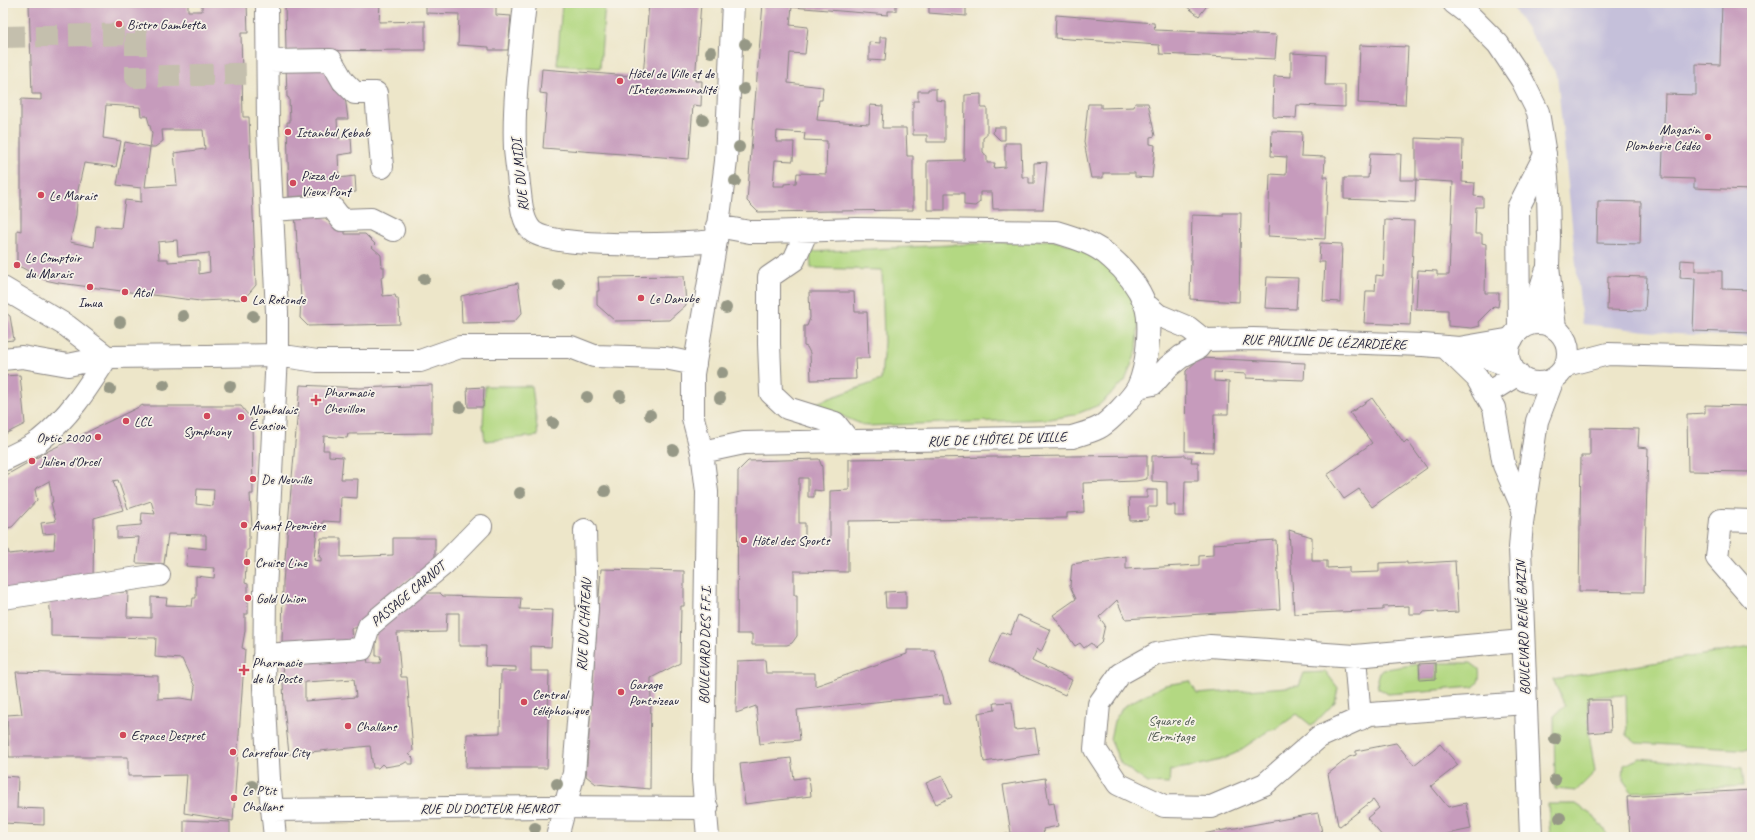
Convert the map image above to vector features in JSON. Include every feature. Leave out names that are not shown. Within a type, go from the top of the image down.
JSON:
[{"type":"street","points":[[267,3],[269,61],[268,129],[277,355],[264,591],[264,688],[275,837]]},
{"type":"street","name":"RUE DU MIDI","points":[[525,3],[516,91],[515,148],[524,216],[532,231],[542,237],[556,240],[578,242],[670,244],[716,234]]},
{"type":"street","points":[[716,234],[726,161],[733,3]]},
{"type":"street","points":[[1454,3],[1467,13],[1498,44],[1522,80],[1538,112],[1545,155],[1549,238],[1548,266],[1559,332],[1568,350],[1560,372]]},
{"type":"street","points":[[269,61],[331,60],[343,81],[355,93],[376,93],[382,167]]},
{"type":"street","points":[[1520,331],[1518,208],[1545,155]]},
{"type":"street","points":[[272,210],[331,206],[342,220],[371,219],[393,230]]},
{"type":"street","name":"RUE DE L'HÔTEL DE VILLE","points":[[702,452],[744,443],[1072,437],[1099,428],[1124,405],[1138,387],[1143,372],[1148,341],[1149,318],[1145,304],[1129,276],[1110,257],[1084,241],[1056,232],[856,229],[716,234]]},
{"type":"street","points":[[806,231],[794,260],[769,277],[768,344],[771,393],[787,408],[835,423],[850,442]]},
{"type":"street","name":"BOULEVARD DES F.F.I.","points":[[708,837],[707,808],[703,778],[707,492],[702,452],[694,418],[693,374],[716,234]]},
{"type":"street","points":[[1548,266],[1520,331],[1508,353],[1518,374],[1535,382],[1544,382],[1560,372],[1608,354],[1752,358]]},
{"type":"street","points":[[3,288],[67,326],[107,357]]},
{"type":"street","points":[[1138,387],[1153,384],[1168,366],[1182,356],[1198,348],[1204,340],[1189,328],[1158,315],[1145,304]]},
{"type":"street","points":[[1520,331],[1546,324],[1559,332],[1608,354]]},
{"type":"street","name":"RUE PAULINE DE LÉZARDIÈRE","points":[[1204,340],[1253,339],[1452,348],[1520,331]]},
{"type":"street","points":[[3,358],[22,357],[68,365],[107,357],[277,355],[317,361],[420,361],[460,347],[571,347],[594,356],[665,358],[695,364]]},
{"type":"street","points":[[1452,348],[1477,378],[1494,408],[1504,465],[1524,511]]},
{"type":"street","name":"RUE PAULINE DE LÉZARDIÈRE","points":[[1452,348],[1518,374]]},
{"type":"street","points":[[3,460],[37,442],[58,424],[80,400],[107,357]]},
{"type":"street","name":"BOULEVARD RENÉ BAZIN","points":[[1530,837],[1520,548],[1537,421],[1560,372]]},
{"type":"street","points":[[1486,394],[1518,374]]},
{"type":"street","name":"BOULEVARD RENÉ BAZIN","points":[[1518,374],[1537,421]]},
{"type":"street","points":[[1752,521],[1722,520],[1717,558],[1752,598]]},
{"type":"street","name":"PASSAGE CARNOT","points":[[264,655],[362,649],[369,626],[444,564],[481,526]]},
{"type":"street","name":"RUE DU CHÂTEAU","points":[[557,837],[574,773],[587,609],[585,530]]},
{"type":"street","points":[[3,598],[159,575]]},
{"type":"street","points":[[1523,641],[1355,656],[1210,646],[1156,654],[1120,674],[1099,704],[1095,749],[1118,784],[1164,806],[1211,808],[1265,784],[1319,737],[1370,714],[1526,703]]},
{"type":"street","points":[[1355,656],[1360,719]]},
{"type":"street","name":"RUE DU DOCTEUR HENROT","points":[[272,810],[565,807],[707,808]]},
{"type":"shaded area","points":[[1510,3],[1752,3],[1752,337],[1675,334],[1582,324],[1557,75]]},
{"type":"green space","points":[[562,3],[605,3],[600,68],[557,65]]},
{"type":"green space","points":[[1050,240],[1076,246],[1102,260],[1123,280],[1139,309],[1137,350],[1125,381],[1099,405],[1074,415],[1050,419],[866,426],[813,404],[881,380],[884,342],[882,270],[811,268],[810,252]]},
{"type":"green space","points":[[485,386],[532,386],[538,436],[485,441],[483,425]]},
{"type":"green space","points":[[1752,647],[1752,750],[1636,743],[1627,735],[1626,695],[1591,697],[1588,700],[1589,733],[1595,772],[1576,791],[1555,789],[1554,716],[1565,706],[1553,679]]},
{"type":"green space","points":[[1436,663],[1471,663],[1479,669],[1478,681],[1473,687],[1388,694],[1378,688],[1377,679],[1379,672],[1385,669],[1419,664],[1420,680],[1436,679]]},
{"type":"green space","name":"Square de l'Ermitage","points":[[1326,672],[1338,688],[1335,702],[1312,726],[1297,714],[1276,729],[1268,731],[1236,753],[1220,760],[1170,770],[1169,784],[1148,783],[1121,764],[1110,739],[1114,721],[1123,707],[1165,685],[1190,681],[1197,694],[1299,686],[1304,673]]},
{"type":"green space","points":[[1640,758],[1742,768],[1744,786],[1632,792],[1623,780],[1624,765]]},
{"type":"green space","points":[[1548,804],[1575,804],[1595,817],[1609,837],[1550,837]]},
{"type":"building","points":[[29,3],[188,3],[188,11],[202,11],[202,3],[247,3],[248,33],[241,33],[243,117],[249,117],[256,285],[244,299],[200,301],[59,283],[45,280],[17,265],[17,230],[21,231],[21,99],[41,100],[41,94],[32,94]],"holes":[[[106,105],[140,107],[141,116],[147,116],[152,133],[150,147],[125,142],[117,185],[141,188],[141,202],[125,200],[121,228],[96,226],[94,247],[70,242],[84,163],[116,167],[121,141],[103,138]],[[162,130],[203,130],[205,149],[174,153],[177,185],[145,187],[150,147],[155,147],[163,141]],[[177,240],[178,256],[209,253],[210,272],[199,274],[199,260],[168,262],[168,259],[159,259],[158,242]]]},
{"type":"building","points":[[285,3],[380,3],[379,22],[425,21],[425,50],[286,51]]},
{"type":"building","points":[[426,3],[496,3],[496,15],[511,16],[508,50],[489,50],[489,47],[458,45],[459,14],[426,13]]},
{"type":"building","name":"Hôtel de Ville et de l'Intercommunalité","points":[[649,3],[701,3],[695,81],[702,81],[701,106],[693,105],[689,159],[543,148],[547,94],[540,93],[542,69],[643,77]]},
{"type":"building","points":[[763,3],[896,3],[896,11],[888,11],[888,15],[792,7],[790,25],[808,27],[805,54],[790,53],[788,83],[823,87],[822,100],[819,100],[817,120],[869,124],[870,105],[883,106],[882,128],[906,128],[907,156],[913,156],[913,210],[758,212],[747,201]],"holes":[[[777,131],[805,133],[804,140],[827,141],[826,174],[797,173],[796,183],[784,184],[784,186],[773,186],[775,160],[793,161],[794,142],[776,142]]]},
{"type":"building","points":[[1182,3],[1209,3],[1199,16]]},
{"type":"building","name":"Magasin Plomberie Cédéo","points":[[1722,3],[1752,3],[1752,190],[1694,188],[1694,179],[1662,178],[1665,94],[1696,95],[1696,64],[1720,65]]},
{"type":"building","points":[[929,4],[966,7],[966,16],[929,13]]},
{"type":"building","points":[[1056,15],[1154,23],[1155,30],[1277,35],[1275,59],[1160,54],[1159,45],[1055,38]]},
{"type":"building","points":[[880,37],[887,37],[885,61],[869,60],[869,42],[880,43]]},
{"type":"building","points":[[1360,45],[1408,47],[1405,105],[1358,103]]},
{"type":"building","points":[[1291,53],[1326,55],[1325,85],[1345,85],[1345,107],[1297,105],[1296,118],[1273,117],[1274,76],[1291,77]]},
{"type":"building","points":[[313,64],[333,75],[334,89],[344,89],[348,119],[337,119],[338,138],[351,137],[352,153],[338,155],[339,178],[355,176],[356,192],[289,197],[287,122],[290,122],[289,98],[287,97],[286,65]]},
{"type":"building","points":[[928,89],[936,89],[936,100],[945,101],[945,142],[927,142],[927,135],[913,135],[913,101],[918,101],[918,91],[928,91]]},
{"type":"building","points":[[981,94],[981,108],[987,108],[987,135],[983,138],[983,152],[987,157],[987,163],[995,163],[994,168],[1005,167],[1005,143],[1021,143],[1022,177],[1029,177],[1029,183],[1034,183],[1034,163],[1047,162],[1043,209],[993,209],[992,192],[980,192],[980,202],[975,206],[964,205],[964,193],[945,193],[945,210],[927,210],[927,161],[964,160],[965,95]]},
{"type":"building","points":[[1135,103],[1148,103],[1155,136],[1150,137],[1150,144],[1155,145],[1152,178],[1135,177],[1135,173],[1103,173],[1103,178],[1091,178],[1084,142],[1088,104],[1101,104],[1101,108],[1134,107]]},
{"type":"building","points":[[994,127],[1005,127],[1005,140],[1000,140],[993,133]]},
{"type":"building","points":[[1272,131],[1302,132],[1301,156],[1325,157],[1324,177],[1328,177],[1325,239],[1268,236],[1270,174],[1286,175],[1287,157],[1271,156]]},
{"type":"building","points":[[1416,138],[1463,140],[1462,182],[1475,183],[1474,196],[1483,197],[1483,207],[1476,207],[1475,234],[1482,234],[1482,243],[1486,244],[1485,293],[1499,293],[1499,300],[1498,307],[1494,306],[1478,322],[1480,326],[1472,328],[1448,326],[1448,310],[1416,309],[1418,270],[1437,271],[1437,275],[1449,275],[1453,182],[1416,180]]},
{"type":"building","points":[[1370,153],[1401,154],[1400,180],[1416,180],[1415,202],[1344,199],[1344,178],[1368,178]]},
{"type":"building","points":[[1598,201],[1641,202],[1640,244],[1597,243]]},
{"type":"building","points":[[319,212],[333,224],[345,229],[345,234],[365,234],[375,244],[372,247],[381,255],[382,267],[384,267],[384,276],[381,277],[383,296],[395,295],[396,298],[398,298],[400,324],[308,326],[300,318],[301,298],[295,213]]},
{"type":"building","points":[[1223,213],[1241,213],[1239,302],[1190,299],[1192,215],[1223,216]]},
{"type":"building","points":[[1385,220],[1414,221],[1410,325],[1364,323],[1366,291],[1375,291],[1376,275],[1383,276]]},
{"type":"building","points":[[1320,243],[1342,244],[1340,302],[1323,301],[1325,262],[1319,262]]},
{"type":"building","points":[[1681,260],[1695,261],[1695,271],[1722,271],[1722,289],[1752,290],[1752,333],[1693,331],[1695,279],[1680,278]]},
{"type":"building","name":"Le Danube","points":[[684,276],[686,305],[669,320],[615,321],[597,305],[597,291],[599,291],[598,277]]},
{"type":"building","points":[[1608,276],[1647,277],[1645,311],[1607,310]]},
{"type":"building","points":[[1267,277],[1298,278],[1296,309],[1265,308]]},
{"type":"building","points":[[518,283],[522,313],[514,322],[462,323],[461,296]]},
{"type":"building","points":[[809,292],[854,292],[855,312],[867,312],[869,358],[855,358],[856,379],[811,380],[810,353],[807,347],[804,346],[804,326],[807,326],[810,318]]},
{"type":"building","points":[[3,311],[10,316],[14,340],[3,341]]},
{"type":"building","points":[[1200,358],[1305,363],[1304,380],[1246,378],[1246,374],[1214,372],[1214,381],[1229,382],[1228,414],[1214,414],[1213,452],[1185,451],[1186,371]]},
{"type":"building","points":[[20,375],[25,424],[3,435],[3,376]]},
{"type":"building","points":[[300,385],[360,388],[432,385],[432,433],[348,434],[347,438],[324,436],[323,450],[329,450],[329,456],[343,457],[341,479],[358,479],[357,498],[341,497],[340,522],[323,521],[323,527],[317,528],[314,560],[321,561],[321,557],[319,557],[321,538],[341,538],[341,557],[393,555],[393,538],[435,538],[435,562],[419,576],[412,576],[379,603],[356,628],[351,628],[352,644],[282,645],[283,582]]},
{"type":"building","points":[[484,387],[483,407],[468,407],[467,388]]},
{"type":"building","points":[[1372,398],[1404,443],[1407,440],[1427,468],[1372,507],[1359,489],[1344,499],[1327,475],[1372,443],[1350,413]]},
{"type":"building","points":[[143,405],[241,406],[252,420],[253,494],[250,494],[252,527],[249,527],[249,550],[247,550],[245,583],[248,584],[248,614],[245,614],[245,631],[242,648],[245,649],[233,821],[184,813],[187,775],[128,776],[128,757],[9,757],[7,715],[22,714],[16,672],[158,676],[158,699],[180,698],[193,700],[195,687],[182,659],[155,657],[156,638],[51,636],[49,597],[77,593],[128,592],[127,617],[151,618],[151,597],[167,598],[166,605],[192,606],[193,598],[196,598],[196,576],[214,578],[215,568],[186,566],[188,547],[206,549],[206,535],[168,534],[164,564],[136,563],[139,537],[117,538],[117,527],[141,525],[142,513],[155,514],[151,501],[128,509],[118,480],[113,481],[123,510],[94,518],[93,578],[3,592],[3,550],[8,550],[9,554],[54,549],[55,533],[43,534],[41,523],[56,521],[51,503],[53,502],[49,481],[35,489],[37,500],[12,527],[3,529],[3,477],[50,450]],"holes":[[[197,489],[214,490],[213,506],[196,504]]]},
{"type":"building","points":[[1705,405],[1752,406],[1752,472],[1688,471],[1687,414],[1705,413]]},
{"type":"building","points":[[1590,428],[1639,429],[1638,447],[1648,448],[1644,592],[1579,591],[1581,456],[1590,456]]},
{"type":"building","points":[[1147,455],[1147,479],[1136,481],[1083,483],[1084,512],[1067,513],[1067,518],[848,521],[848,572],[794,571],[794,595],[797,595],[797,636],[792,643],[787,645],[752,645],[752,634],[737,634],[738,471],[748,461],[819,459],[822,467],[823,491],[814,490],[814,497],[808,497],[808,478],[799,478],[799,523],[805,523],[805,542],[830,542],[830,491],[849,490],[849,459]]},
{"type":"building","points":[[1185,455],[1185,457],[1192,457],[1191,462],[1198,462],[1198,481],[1185,481],[1184,516],[1175,516],[1175,505],[1167,505],[1167,482],[1152,481],[1152,456]]},
{"type":"building","points":[[1147,490],[1157,490],[1157,507],[1148,507],[1148,520],[1130,521],[1129,498],[1147,498]]},
{"type":"building","points":[[1289,530],[1312,537],[1312,561],[1327,561],[1327,568],[1349,567],[1349,573],[1379,572],[1379,563],[1407,562],[1407,564],[1455,561],[1458,612],[1438,613],[1438,611],[1423,612],[1423,614],[1409,614],[1409,606],[1383,607],[1383,610],[1294,614]]},
{"type":"building","points":[[1276,540],[1280,609],[1125,619],[1117,600],[1099,617],[1105,625],[1101,643],[1095,648],[1091,643],[1084,648],[1080,643],[1075,646],[1053,615],[1076,599],[1070,586],[1072,564],[1126,556],[1126,569],[1199,565],[1199,556],[1213,555],[1213,544]]},
{"type":"building","name":"Garage Pontoizeau","points":[[601,569],[684,571],[684,606],[681,606],[680,663],[651,678],[650,789],[596,784],[586,776]]},
{"type":"building","points":[[906,591],[906,608],[886,608],[885,592]]},
{"type":"building","points":[[425,593],[440,593],[443,596],[521,598],[520,609],[553,610],[551,647],[531,646],[531,671],[549,671],[547,768],[466,768],[467,734],[500,733],[501,671],[516,671],[516,667],[485,666],[486,646],[459,646],[459,613],[447,613],[446,632],[397,633],[401,677],[407,677],[413,751],[409,754],[413,758],[413,764],[408,764],[408,762],[406,762],[403,764],[385,767],[382,764],[378,768],[373,768],[370,746],[289,754],[284,706],[282,660],[367,657],[368,663],[380,663],[381,656],[376,656],[376,629]],"holes":[[[354,679],[356,697],[305,701],[305,682]]]},
{"type":"building","points":[[1018,615],[1051,630],[1041,652],[1037,649],[1032,661],[1072,680],[1065,695],[989,661],[1002,632],[1010,635]]},
{"type":"building","points":[[907,650],[934,650],[951,704],[944,704],[943,695],[797,710],[800,740],[760,744],[756,706],[736,713],[737,661],[765,660],[766,673],[815,673],[815,686],[907,654]]},
{"type":"building","points":[[1436,663],[1436,679],[1420,680],[1419,664]]},
{"type":"building","points":[[1588,700],[1609,700],[1611,731],[1589,733]]},
{"type":"building","points":[[1012,702],[1015,730],[1035,728],[1039,754],[984,762],[978,713],[995,710],[994,703]]},
{"type":"building","points":[[1396,743],[1414,765],[1440,744],[1458,765],[1431,786],[1448,807],[1466,803],[1471,829],[1433,837],[1383,837],[1367,818],[1379,808],[1373,800],[1340,826],[1338,825],[1328,774],[1349,757],[1356,755],[1356,751]]},
{"type":"building","points":[[791,758],[794,779],[809,777],[811,796],[745,804],[740,764]]},
{"type":"building","points":[[3,776],[18,777],[17,808],[44,809],[44,825],[3,823]]},
{"type":"building","points":[[942,776],[952,797],[936,804],[926,783]]},
{"type":"building","points":[[1045,778],[1049,804],[1054,803],[1058,826],[1043,829],[1044,837],[997,837],[1011,833],[1003,785]]},
{"type":"building","points":[[1752,790],[1752,837],[1630,837],[1627,797]]},
{"type":"building","points":[[1318,813],[1323,837],[1191,837],[1191,836]]},
{"type":"building","points":[[184,820],[230,822],[230,837],[184,837]]},
{"type":"tunnel","points":[[3,37],[136,34],[136,77],[269,73]]},
{"type":"place","name":"Bistro Gambetta","points":[[119,24]]},
{"type":"place","name":"Hôtel de Ville et de l'Intercommunalité","points":[[620,81]]},
{"type":"place","name":"Istanbul Kebab","points":[[288,132]]},
{"type":"place","name":"Magasin Plomberie Cédéo","points":[[1708,137]]},
{"type":"place","name":"Pizza du Vieux Pont","points":[[293,183]]},
{"type":"place","name":"Le Marais","points":[[41,195]]},
{"type":"place","name":"Le Comptoir du Marais","points":[[17,265]]},
{"type":"place","name":"Imua","points":[[90,287]]},
{"type":"place","name":"Atol","points":[[125,292]]},
{"type":"place","name":"Le Danube","points":[[641,298]]},
{"type":"place","name":"La Rotonde","points":[[244,299]]},
{"type":"place","name":"Pharmacie Chevillon","points":[[316,400]]},
{"type":"place","name":"Symphony","points":[[207,416]]},
{"type":"place","name":"Nombalais Évasion","points":[[241,417]]},
{"type":"place","name":"LCL","points":[[126,421]]},
{"type":"place","name":"Optic 2000","points":[[98,437]]},
{"type":"place","name":"Julien d'Orcel","points":[[32,461]]},
{"type":"place","name":"De Neuville","points":[[253,479]]},
{"type":"place","name":"Avant Première","points":[[244,525]]},
{"type":"place","name":"Hôtel des Sports","points":[[744,540]]},
{"type":"place","name":"Cruise Line","points":[[247,562]]},
{"type":"place","name":"Gold Union","points":[[248,598]]},
{"type":"place","name":"Pharmacie de la Poste","points":[[244,670]]},
{"type":"place","name":"Garage Pontoizeau","points":[[621,692]]},
{"type":"place","name":"Central téléphonique","points":[[524,702]]},
{"type":"place","name":"Challans","points":[[348,726]]},
{"type":"place","name":"Espace Despret","points":[[123,735]]},
{"type":"place","name":"Carrefour City","points":[[233,752]]},
{"type":"place","name":"Le P'tit Challans","points":[[234,798]]}]
